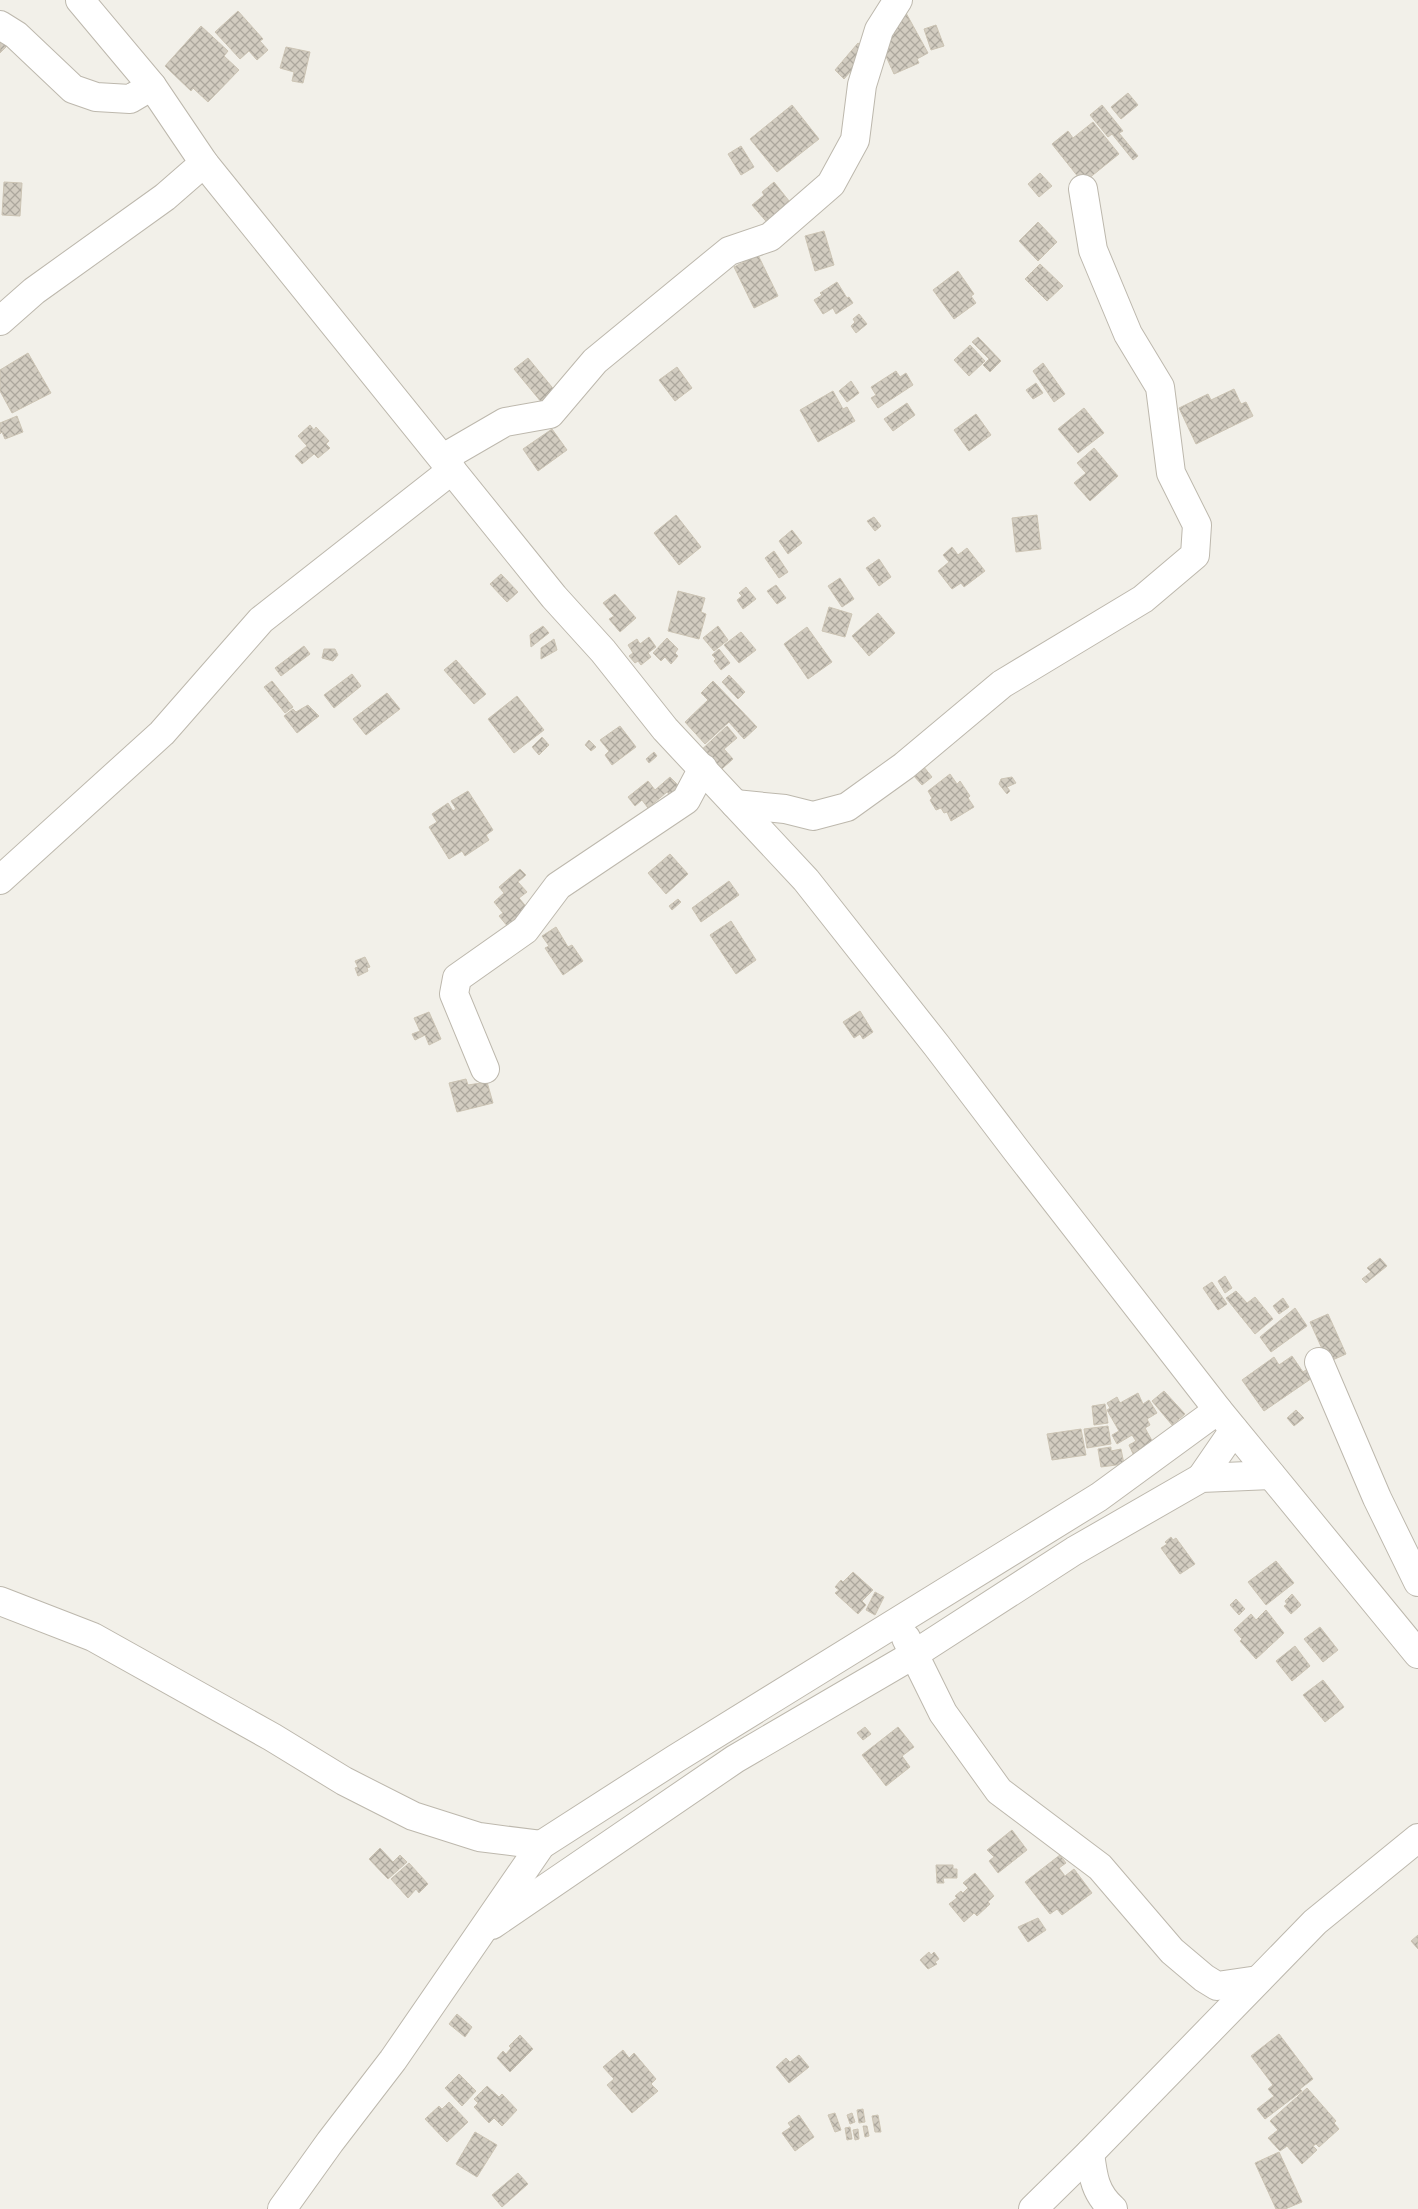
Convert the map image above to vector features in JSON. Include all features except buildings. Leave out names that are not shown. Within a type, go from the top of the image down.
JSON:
[{"type":"street","points":[[80,0],[152,86],[204,163],[554,597],[603,652],[665,729],[806,880],[1226,1420],[1418,1654]]},
{"type":"street","points":[[0,880],[162,733],[261,620],[448,464],[505,422],[550,414],[595,361],[729,251],[770,237],[831,184],[855,140],[862,85],[879,30],[898,0]]},
{"type":"street","points":[[0,24],[16,35],[72,89],[96,97],[130,99],[152,86]]},
{"type":"street","points":[[0,321],[34,291],[166,197],[204,163]]},
{"type":"street","points":[[735,804],[785,809],[813,816],[847,807],[904,766],[1002,684],[1143,599],[1195,555],[1197,525],[1171,473],[1160,387],[1128,334],[1093,250],[1083,190]]},
{"type":"street","points":[[485,1069],[454,994],[457,978],[524,930],[558,886],[686,800],[703,768]]},
{"type":"street","points":[[1319,1362],[1376,1498],[1418,1582]]},
{"type":"street","points":[[1201,1478],[1226,1420]]},
{"type":"street","points":[[282,2209],[330,2142],[393,2060],[541,1845],[675,1759],[1226,1420]]},
{"type":"street","points":[[482,1931],[499,1922],[736,1759],[914,1656],[1074,1551],[1201,1478],[1271,1475]]},
{"type":"street","points":[[0,1601],[93,1637],[272,1737],[344,1781],[413,1816],[479,1837],[541,1845]]},
{"type":"street","points":[[898,1621],[943,1713],[999,1791],[1100,1867],[1172,1951],[1204,1978],[1216,1986],[1258,1980]]},
{"type":"street","points":[[1033,2209],[1316,1922],[1418,1838]]},
{"type":"street","points":[[1090,2153],[1092,2175],[1102,2199],[1113,2209]]}]
